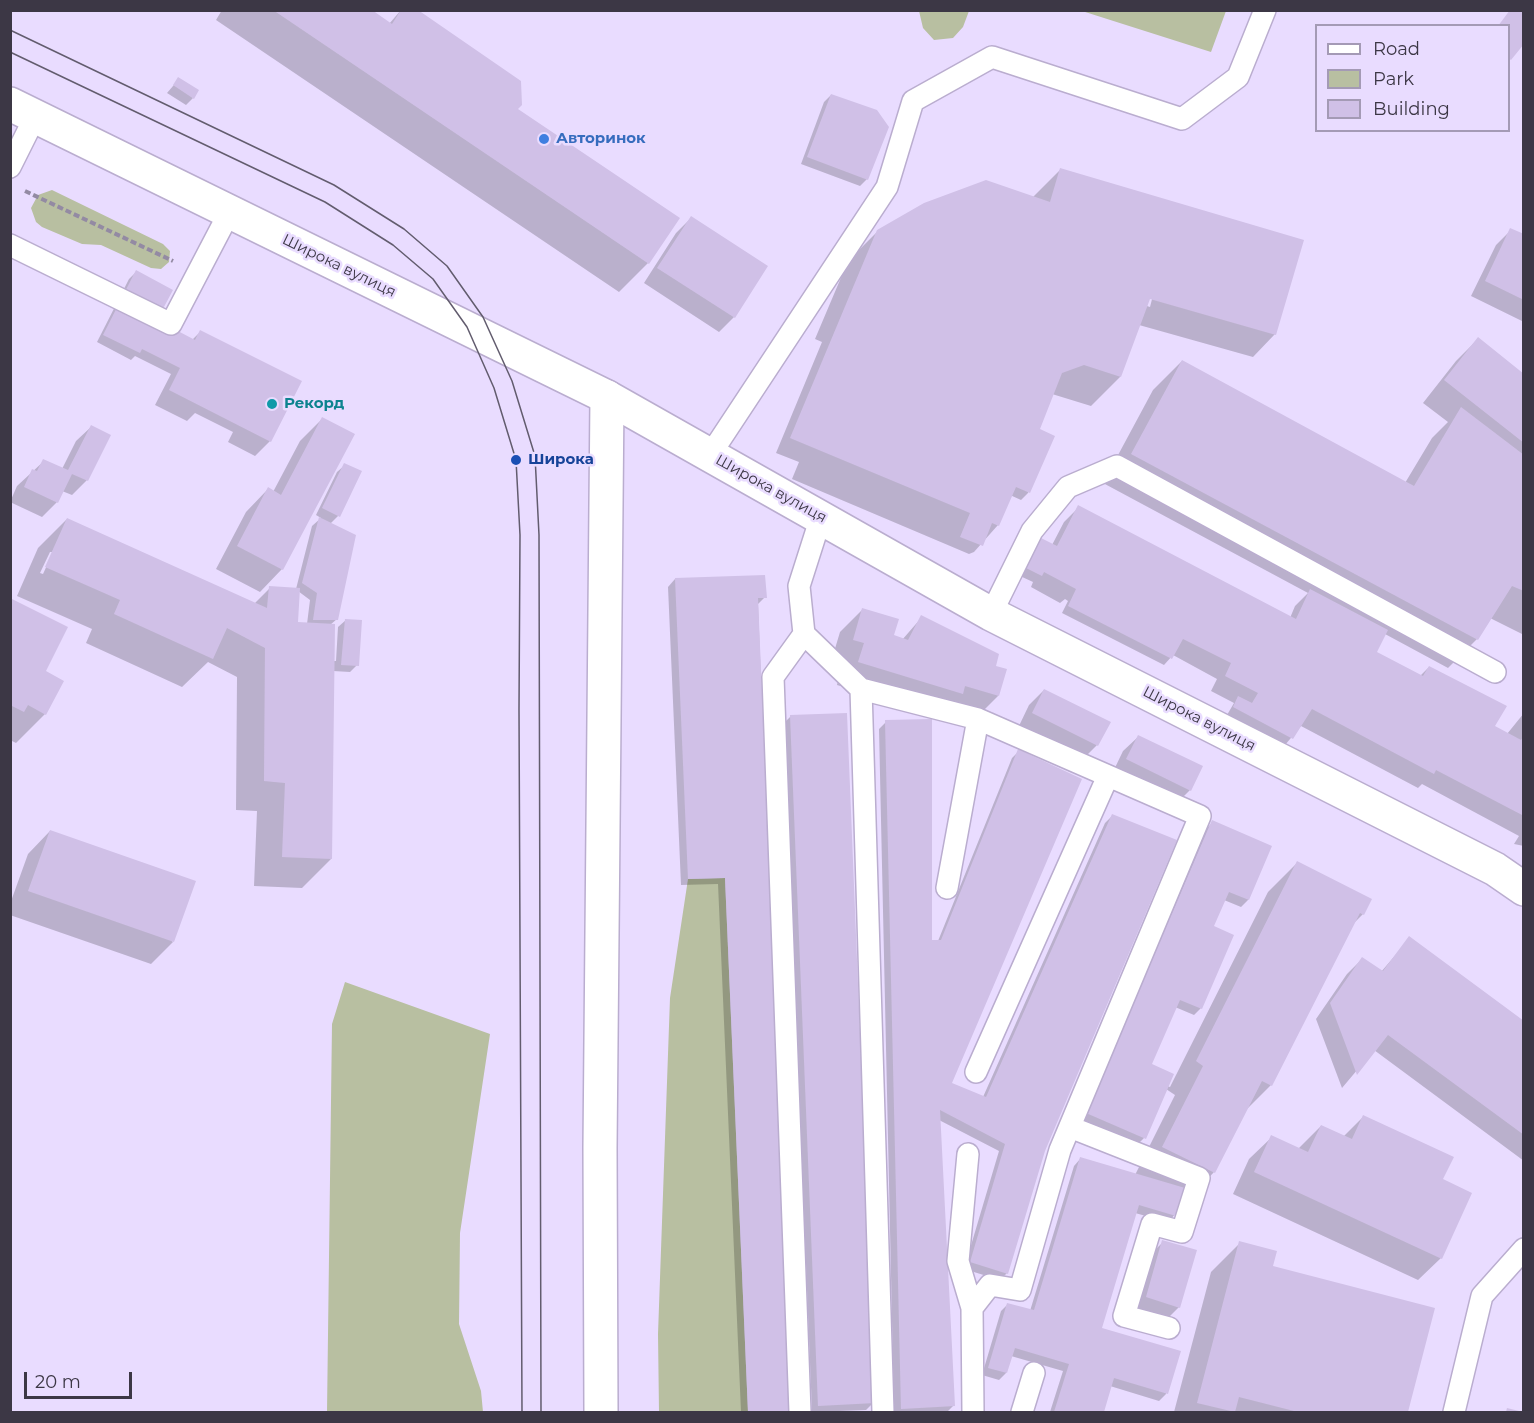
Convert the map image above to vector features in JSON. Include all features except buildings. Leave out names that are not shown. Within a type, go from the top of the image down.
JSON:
[{"type":"street","name":"Широка вулиця","points":[[23,110],[607,397],[991,614],[1495,869],[1524,889]]},
{"type":"street","points":[[601,1413],[600,1146],[607,397]]},
{"type":"lane","points":[[710,455],[887,187],[913,101],[992,57],[1182,119],[1238,77],[1265,10]]},
{"type":"lane","points":[[10,166],[23,110]]},
{"type":"lane","points":[[10,245],[171,324],[229,213]]},
{"type":"lane","points":[[991,614],[1032,531],[1068,487],[1117,466],[1495,672]]},
{"type":"lane","points":[[821,517],[799,586],[804,634],[861,689],[978,719],[1200,816],[1060,1150],[1020,1290],[990,1285],[972,1308]]},
{"type":"lane","points":[[800,1413],[773,677],[804,634]]},
{"type":"lane","points":[[861,689],[883,1413]]},
{"type":"lane","points":[[947,888],[978,719]]},
{"type":"lane","points":[[976,1072],[1108,776]]},
{"type":"lane","points":[[1070,1127],[1199,1178],[1182,1232],[1152,1224],[1124,1316],[1169,1328]]},
{"type":"lane","points":[[968,1154],[958,1261],[972,1308],[973,1413]]},
{"type":"lane","points":[[1454,1413],[1482,1296],[1519,1261]]},
{"type":"lane","points":[[1022,1413],[1034,1373]]},
{"type":"path","points":[[21,189],[198,273]]},
{"type":"green space","points":[[919,10],[969,11],[963,27],[953,38],[934,40],[923,28]]},
{"type":"green space","points":[[1082,11],[1226,11],[1211,52]]},
{"type":"green space","points":[[52,190],[163,244],[170,251],[169,262],[161,269],[151,268],[101,245],[82,244],[42,227],[36,222],[31,208],[38,195]]},
{"type":"green space","points":[[725,878],[748,1412],[659,1412],[658,1334],[670,998],[688,879]]},
{"type":"green space","points":[[345,982],[490,1034],[460,1233],[459,1324],[481,1391],[483,1412],[327,1412],[332,1024]]},
{"type":"tram line","points":[[10,30],[334,185],[404,229],[447,266],[483,317],[512,381],[535,456],[539,535],[541,1412]]},
{"type":"tram line","points":[[10,52],[325,202],[393,245],[433,279],[467,327],[494,388],[516,460],[520,535],[522,1412]]},
{"type":"place","name":"Авторинок","points":[[544,139]]},
{"type":"place","name":"Рекорд","points":[[272,404]]},
{"type":"place","name":"Широка","points":[[516,460]]}]
